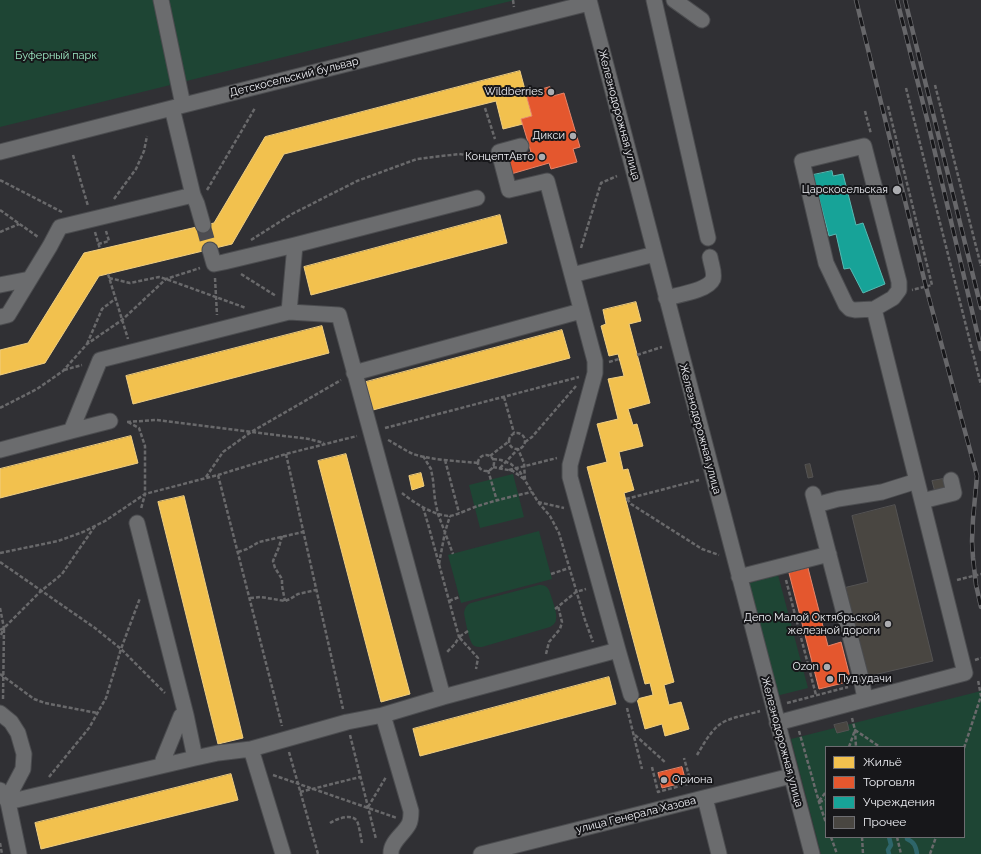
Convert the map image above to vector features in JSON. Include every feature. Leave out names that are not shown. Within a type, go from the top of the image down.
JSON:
[{"type":"street","points":[[161,0],[195,199],[203,225]]},
{"type":"street","points":[[654,0],[708,238]]},
{"type":"street","points":[[674,0],[702,20]]},
{"type":"street","name":"Детскосельский бульвар","points":[[0,152],[589,2]]},
{"type":"street","name":"Железнодорожная улица","points":[[589,2],[739,577],[767,709],[777,723],[812,854]]},
{"type":"street","points":[[521,146],[500,157],[510,190],[547,181],[595,361],[590,374],[572,455],[570,477],[631,695]]},
{"type":"street","points":[[864,146],[899,282],[899,290],[893,298],[874,309],[850,309],[846,304],[826,263],[802,161],[864,146]]},
{"type":"street","points":[[216,258],[295,245],[477,198]]},
{"type":"street","points":[[0,317],[8,315],[60,227],[195,199]]},
{"type":"street","points":[[289,308],[295,245]]},
{"type":"street","points":[[572,275],[655,254]]},
{"type":"street","points":[[666,298],[700,290],[709,285],[713,279],[713,270],[710,257]]},
{"type":"street","points":[[0,285],[30,279]]},
{"type":"street","points":[[71,432],[100,360],[269,317],[289,308],[339,315],[443,697]]},
{"type":"street","points":[[777,723],[966,673],[874,309]]},
{"type":"street","points":[[354,373],[581,311]]},
{"type":"street","points":[[0,450],[110,421]]},
{"type":"street","points":[[922,501],[954,493],[951,480]]},
{"type":"street","points":[[865,699],[815,499],[838,499],[882,492],[917,482]]},
{"type":"street","points":[[137,523],[186,715],[195,758]]},
{"type":"street","points":[[739,577],[829,554]]},
{"type":"street","points":[[4,796],[33,795],[218,753],[251,749],[346,722],[383,715],[443,697],[618,650]]},
{"type":"street","points":[[2,714],[11,722],[18,733],[24,754],[23,769],[13,788],[4,796]]},
{"type":"street","points":[[164,765],[163,760],[181,716],[186,715]]},
{"type":"street","points":[[383,715],[411,811],[410,822],[404,832],[394,843],[391,854]]},
{"type":"street","points":[[251,749],[283,854]]},
{"type":"street","name":"улица Генерала Хазова","points":[[482,854],[791,776]]},
{"type":"street","points":[[0,786],[7,786],[17,780]]},
{"type":"street","points":[[17,780],[20,787],[24,791],[33,795]]},
{"type":"street","points":[[4,796],[19,854]]},
{"type":"street","points":[[705,798],[719,854]]},
{"type":"path","points":[[935,85],[981,266]]},
{"type":"path","points":[[906,88],[981,385]]},
{"type":"path","points":[[888,106],[932,285],[910,291]]},
{"type":"path","points":[[195,199],[206,191],[255,108]]},
{"type":"path","points":[[246,243],[292,214],[357,181],[416,159],[459,154],[500,157],[485,108]]},
{"type":"path","points":[[92,220],[136,169],[144,150],[147,136]]},
{"type":"path","points":[[74,155],[92,220],[109,241],[98,244]]},
{"type":"path","points":[[572,275],[601,183],[617,176]]},
{"type":"path","points":[[0,180],[92,220]]},
{"type":"path","points":[[0,210],[50,246]]},
{"type":"path","points":[[0,232],[20,224]]},
{"type":"path","points":[[0,408],[37,389],[63,371],[87,344],[122,320],[166,279],[216,258]]},
{"type":"path","points":[[216,258],[218,330]]},
{"type":"path","points":[[216,258],[289,308]]},
{"type":"path","points":[[108,274],[132,352]]},
{"type":"path","points":[[109,278],[130,283],[159,277],[269,317]]},
{"type":"path","points":[[87,344],[102,309],[115,299]]},
{"type":"path","points":[[638,355],[662,347]]},
{"type":"path","points":[[206,478],[223,452],[251,432],[354,373]]},
{"type":"path","points":[[0,553],[58,541],[83,532],[105,521],[145,494],[218,475],[286,454],[590,374]]},
{"type":"path","points":[[500,468],[518,449],[523,447],[525,442],[532,437],[590,374]]},
{"type":"path","points":[[504,397],[514,433]]},
{"type":"path","points":[[110,421],[127,422],[156,420],[309,439],[324,444]]},
{"type":"path","points":[[127,422],[139,428],[145,446],[145,494],[137,523]]},
{"type":"path","points":[[371,432],[412,453],[445,460],[478,463]]},
{"type":"path","points":[[490,456],[508,442],[510,436],[514,433],[520,433],[525,439],[525,442]]},
{"type":"path","points":[[508,442],[513,448],[518,449]]},
{"type":"path","points":[[518,449],[524,466],[526,480]]},
{"type":"path","points":[[286,454],[346,722],[376,839]]},
{"type":"path","points":[[478,463],[479,459],[485,455],[511,464],[520,472],[538,502],[550,516],[559,534],[585,620],[598,655]]},
{"type":"path","points":[[509,470],[572,455]]},
{"type":"path","points":[[423,456],[431,469],[438,514],[453,554]]},
{"type":"path","points":[[493,459],[493,467]]},
{"type":"path","points":[[445,460],[459,513]]},
{"type":"path","points":[[478,463],[483,470],[488,470],[493,467],[514,471],[526,480]]},
{"type":"path","points":[[488,470],[497,501]]},
{"type":"path","points":[[218,475],[285,739],[318,854]]},
{"type":"path","points":[[699,480],[626,499],[631,504],[702,549],[719,555]]},
{"type":"path","points":[[400,491],[409,499],[423,507],[438,514],[450,516],[479,506],[532,492]]},
{"type":"path","points":[[538,502],[580,512]]},
{"type":"path","points":[[423,507],[459,637],[478,658],[476,669]]},
{"type":"path","points":[[439,565],[445,532],[450,516]]},
{"type":"path","points":[[0,630],[4,628],[41,591],[62,574],[96,526]]},
{"type":"path","points":[[238,552],[259,542],[303,532]]},
{"type":"path","points":[[282,536],[280,547],[274,561],[275,568],[282,579],[285,601]]},
{"type":"path","points":[[0,562],[95,628],[121,649],[170,698]]},
{"type":"path","points":[[551,574],[569,568]]},
{"type":"path","points":[[48,777],[89,728],[106,698],[121,649],[150,573]]},
{"type":"path","points":[[952,581],[981,574]]},
{"type":"path","points":[[786,578],[816,695]]},
{"type":"path","points":[[555,609],[576,592],[600,585]]},
{"type":"path","points":[[250,598],[273,598],[285,601],[298,594],[316,590]]},
{"type":"path","points":[[449,600],[460,597]]},
{"type":"path","points":[[548,669],[546,654],[549,642],[560,629],[562,622],[558,606]]},
{"type":"path","points":[[0,608],[4,628],[2,714]]},
{"type":"path","points":[[0,637],[4,628]]},
{"type":"path","points":[[434,664],[456,644],[459,637],[468,631]]},
{"type":"path","points":[[2,675],[34,699],[97,713]]},
{"type":"path","points":[[697,755],[719,724],[728,720],[816,695],[862,684]]},
{"type":"path","points":[[965,746],[981,696],[979,684]]},
{"type":"path","points":[[799,730],[825,819]]},
{"type":"path","points":[[849,746],[855,730],[879,746]]},
{"type":"path","points":[[634,735],[666,763]]},
{"type":"path","points":[[652,767],[658,792],[691,783],[684,758]]},
{"type":"path","points":[[368,808],[396,759]]},
{"type":"path","points":[[258,770],[410,822]]},
{"type":"path","points":[[300,792],[360,777]]},
{"type":"path","points":[[819,802],[825,793]]},
{"type":"path","points":[[819,802],[825,800]]},
{"type":"path","points":[[330,823],[336,819],[353,817],[357,820],[362,843]]},
{"type":"path","points":[[831,838],[837,854]]},
{"type":"path","points":[[862,838],[863,854]]},
{"type":"path","points":[[897,838],[901,854]]},
{"type":"path","points":[[930,854],[936,838]]},
{"type":"path","points":[[0,843],[2,854]]},
{"type":"green space","name":"Буферный парк","points":[[0,0],[515,0],[0,127]]},
{"type":"green space","points":[[513,474],[524,517],[480,528],[469,485]]},
{"type":"green space","points":[[539,531],[552,579],[461,603],[448,555]]},
{"type":"green space","points":[[778,575],[808,688],[776,696],[746,584]]},
{"type":"green space","points":[[539,585],[545,586],[549,590],[556,613],[556,620],[553,625],[482,647],[476,647],[473,645],[464,613],[465,608],[468,605]]},
{"type":"green space","points":[[981,691],[981,854],[821,854],[791,739]]},
{"type":"building: Жильё","points":[[520,71],[532,116],[521,119],[523,124],[503,129],[496,101],[284,154],[232,244],[99,276],[45,363],[0,375],[0,350],[28,343],[84,253],[214,223],[265,137]]},
{"type":"building: Жильё","points":[[500,215],[507,243],[311,295],[304,267]]},
{"type":"building: Жильё","points":[[636,302],[641,321],[629,324],[650,403],[628,409],[633,425],[637,424],[643,446],[619,452],[623,470],[628,469],[634,490],[624,493],[674,682],[664,685],[669,705],[681,702],[689,729],[665,736],[662,724],[645,729],[637,699],[653,695],[650,683],[645,684],[587,467],[607,462],[597,424],[618,419],[608,379],[624,376],[618,354],[609,356],[601,326],[606,324],[603,310]]},
{"type":"building: Жильё","points":[[322,326],[329,353],[133,404],[126,376]]},
{"type":"building: Жильё","points":[[562,330],[570,358],[373,410],[366,382]]},
{"type":"building: Жильё","points":[[131,436],[138,463],[0,498],[0,469]]},
{"type":"building: Жильё","points":[[346,454],[410,694],[381,702],[318,461]]},
{"type":"building: Жильё","points":[[421,473],[424,486],[412,490],[409,476]]},
{"type":"building: Жильё","points":[[184,496],[243,738],[218,744],[158,502]]},
{"type":"building: Жильё","points":[[609,677],[616,704],[420,756],[413,729]]},
{"type":"building: Жильё","points":[[231,774],[238,800],[41,849],[35,823]]},
{"type":"building: Торговля","points":[[550,87],[553,96],[564,93],[580,147],[573,149],[577,162],[551,169],[549,163],[511,174],[507,159],[531,152],[521,119],[532,116],[526,94]]},
{"type":"building: Торговля","points":[[808,568],[828,646],[841,642],[851,681],[819,689],[789,573]]},
{"type":"building: Торговля","points":[[682,767],[686,782],[662,788],[658,773]]},
{"type":"building: Учреждения","points":[[832,171],[833,176],[843,174],[856,225],[863,223],[885,284],[863,293],[850,268],[844,269],[836,234],[829,236],[813,175]]},
{"type":"building: Прочее","points":[[810,464],[813,477],[808,478],[805,465]]},
{"type":"building: Прочее","points":[[943,479],[946,490],[935,492],[932,481]]},
{"type":"building: Прочее","name":"Депо Малой Октябрьской железной дороги","points":[[895,505],[933,661],[865,677],[843,588],[868,582],[852,516]]},
{"type":"building: Прочее","points":[[847,722],[849,730],[837,733],[834,725]]},
{"type":"waterway","points":[[889,838],[891,845],[888,850],[889,854]]},
{"type":"waterway","points":[[907,838],[914,845],[917,854]]},
{"type":"tunnel","points":[[203,225],[210,250]]},
{"type":"railway","points":[[856,0],[926,287],[977,476],[972,541],[976,585],[981,607]]},
{"type":"railway","points":[[897,0],[928,123],[981,349]]},
{"type":"railway","points":[[905,0],[981,308]]},
{"type":"place","name":"Wildberries","points":[[551,92]]},
{"type":"place","name":"Дикси","points":[[573,136]]},
{"type":"place","name":"КонцептАвто","points":[[542,157]]},
{"type":"place","name":"Царскосельская","points":[[897,190]]},
{"type":"place","name":"Депо Малой Октябрьской железной дороги","points":[[888,624]]},
{"type":"place","name":"Ozon","points":[[827,667]]},
{"type":"place","name":"Пуд удачи","points":[[830,679]]},
{"type":"place","name":"Ориона","points":[[664,780]]}]
